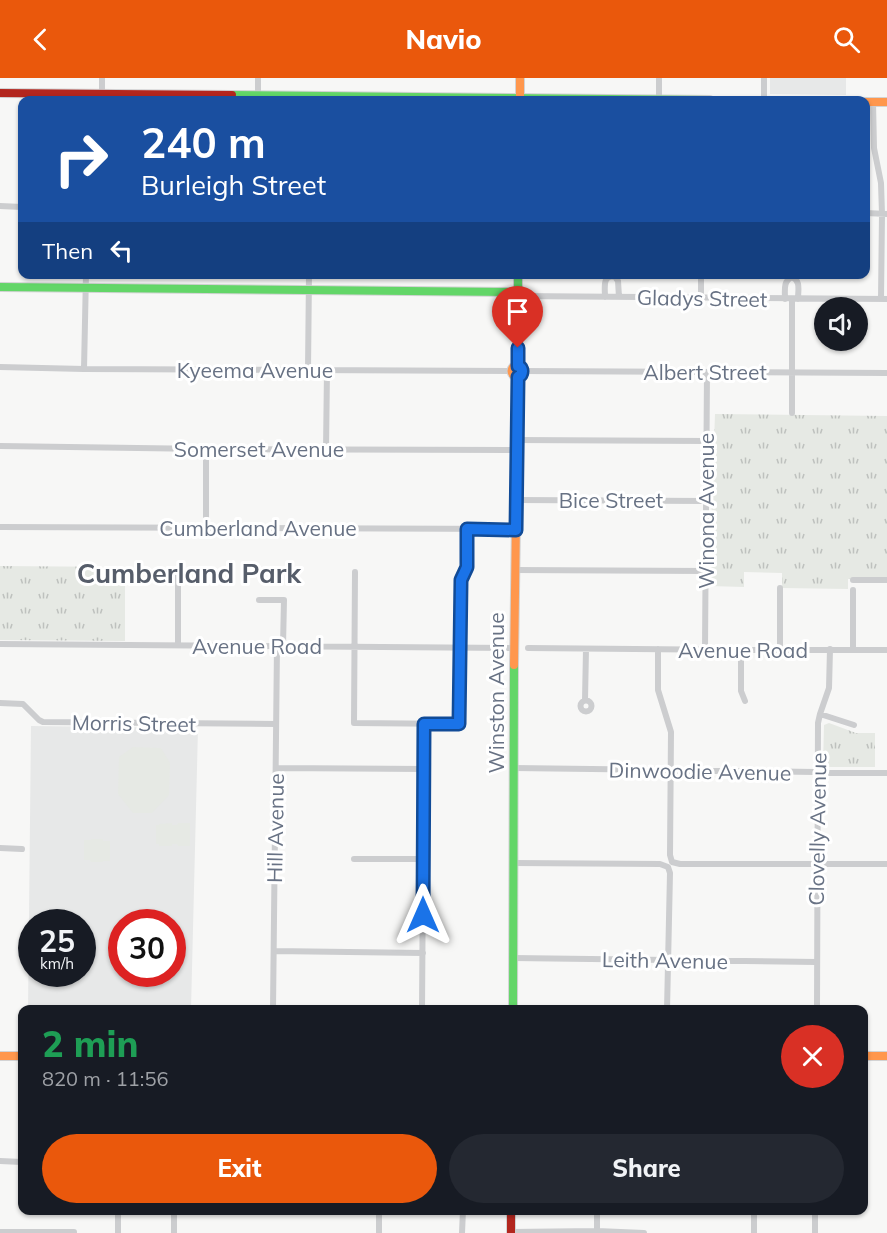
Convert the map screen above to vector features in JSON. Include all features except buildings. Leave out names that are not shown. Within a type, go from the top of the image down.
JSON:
[{"type":"main road","points":[[520,78],[520,96]]},
{"type":"main road","points":[[0,93],[23,96]]},
{"type":"main road","points":[[55,96],[102,94],[109,96]]},
{"type":"main road","points":[[236,96],[264,96]]},
{"type":"main road","points":[[870,102],[887,102]]},
{"type":"main road","name":"Winston Avenue","points":[[513,1005],[518,279]]},
{"type":"main road","points":[[0,287],[518,294]]},
{"type":"main road","points":[[0,1049],[18,1049]]},
{"type":"main road","points":[[0,1056],[18,1056]]},
{"type":"main road","points":[[868,1056],[887,1056]]},
{"type":"main road","points":[[868,1063],[887,1063]]},
{"type":"main road","points":[[511,1215],[511,1233]]},
{"type":"street","points":[[102,78],[102,94]]},
{"type":"street","points":[[258,78],[258,95]]},
{"type":"street","points":[[659,78],[659,96]]},
{"type":"street","points":[[764,78],[764,96]]},
{"type":"street","points":[[870,111],[885,214],[884,299]]},
{"type":"street","points":[[0,206],[18,207]]},
{"type":"street","points":[[870,213],[885,214]]},
{"type":"street","points":[[84,369],[86,279]]},
{"type":"street","points":[[308,370],[309,279]]},
{"type":"street","name":"Gladys Street","points":[[605,297],[606,279]]},
{"type":"street","name":"Gladys Street","points":[[616,279],[619,297]]},
{"type":"street","points":[[701,279],[701,298]]},
{"type":"street","name":"Gladys Street","points":[[518,294],[605,297],[884,299]]},
{"type":"street","points":[[792,299],[792,414]]},
{"type":"street","name":"Kyeema Avenue","points":[[0,367],[517,371]]},
{"type":"street","points":[[326,450],[327,370]]},
{"type":"street","name":"Albert Street","points":[[517,371],[887,373]]},
{"type":"street","name":"Winona Avenue","points":[[705,650],[707,372]]},
{"type":"street","points":[[518,440],[707,441]]},
{"type":"street","name":"Somerset Avenue","points":[[0,446],[517,450]]},
{"type":"street","points":[[206,449],[206,528]]},
{"type":"street","name":"Bice Street","points":[[517,500],[706,501]]},
{"type":"street","name":"Cumberland Avenue","points":[[0,527],[516,530]]},
{"type":"street","points":[[355,572],[354,723],[459,724],[461,580],[467,567],[467,529]]},
{"type":"street","points":[[515,570],[706,571]]},
{"type":"street","points":[[178,571],[178,645]]},
{"type":"street","points":[[853,580],[887,580]]},
{"type":"street","points":[[780,588],[780,650]]},
{"type":"street","points":[[853,590],[853,649]]},
{"type":"street","name":"Hill Avenue","points":[[259,600],[284,600],[276,724],[273,1005]]},
{"type":"street","name":"Avenue Road","points":[[0,644],[514,648]]},
{"type":"street","name":"Avenue Road","points":[[528,648],[887,650]]},
{"type":"street","points":[[585,700],[586,649]]},
{"type":"street","points":[[658,649],[658,690],[671,732],[667,1005]]},
{"type":"street","points":[[741,650],[741,691],[745,701]]},
{"type":"street","name":"Clovelly Avenue","points":[[817,1005],[818,723],[829,688],[830,650]]},
{"type":"street","name":"Morris Street","points":[[0,703],[23,704],[43,722],[276,724]]},
{"type":"street","points":[[820,714],[854,725]]},
{"type":"street","points":[[422,1005],[424,724]]},
{"type":"street","points":[[276,768],[424,769]]},
{"type":"street","name":"Dinwoodie Avenue","points":[[514,768],[887,773]]},
{"type":"street","points":[[0,848],[22,849]]},
{"type":"street","points":[[354,860],[423,859]]},
{"type":"street","points":[[514,863],[887,864]]},
{"type":"street","points":[[274,951],[423,953]]},
{"type":"street","name":"Leith Avenue","points":[[513,958],[816,962]]},
{"type":"street","points":[[0,1161],[18,1162]]},
{"type":"street","points":[[118,1215],[118,1233]]},
{"type":"street","points":[[174,1215],[174,1233]]},
{"type":"street","points":[[379,1215],[379,1233]]},
{"type":"street","points":[[462,1233],[463,1215]]},
{"type":"street","points":[[597,1215],[597,1231]]},
{"type":"street","points":[[754,1215],[754,1233]]},
{"type":"street","points":[[814,1233],[815,1215]]},
{"type":"street","points":[[511,1233],[597,1231],[644,1233]]},
{"type":"street","points":[[0,1232],[75,1232]]},
{"type":"shaded area","points":[[770,78],[846,78],[846,95],[770,94]]},
{"type":"shaded area","points":[[31,726],[198,728],[191,1005],[28,1005],[28,987],[96,987],[96,909],[29,909]]},
{"type":"green space","points":[[715,414],[887,416],[887,579],[848,579],[848,589],[782,588],[782,573],[744,572],[744,587],[709,586]]},
{"type":"green space","points":[[0,566],[125,567],[125,641],[0,640]]},
{"type":"green space","points":[[829,723],[856,733],[875,733],[875,767],[823,767],[824,725]]},
{"type":"green space","points":[[133,747],[161,748],[170,763],[169,795],[152,813],[133,813],[118,794],[119,757]]},
{"type":"green space","points":[[172,823],[172,825],[177,825],[178,823],[190,823],[190,846],[172,844],[172,846],[159,846],[156,844],[156,825]]},
{"type":"green space","points":[[84,840],[110,841],[110,861],[84,860]]},
{"type":"traffic: fast","points":[[232,95],[328,96]]},
{"type":"traffic: fast","points":[[518,279],[518,366]]},
{"type":"traffic: fast","points":[[0,287],[518,292]]},
{"type":"traffic: fast","points":[[513,1005],[514,665]]},
{"type":"traffic: slow","points":[[520,78],[520,96]]},
{"type":"traffic: slow","points":[[870,102],[887,102]]},
{"type":"traffic: slow","points":[[517,366],[521,367],[522,371],[521,375],[517,376],[513,375],[512,371],[513,367],[517,366]]},
{"type":"traffic: slow","points":[[514,665],[518,377]]},
{"type":"traffic: slow","points":[[0,1056],[18,1056]]},
{"type":"traffic: slow","points":[[868,1056],[887,1056]]},
{"type":"traffic: jam","points":[[0,93],[232,95]]},
{"type":"traffic: jam","points":[[511,1215],[511,1233]]},
{"type":"district","name":"Cumberland Park","points":[[189,573]]},
{"type":"route","points":[[423,915],[424,724],[459,724],[461,580],[467,567],[467,529],[516,530],[518,377],[522,371],[518,366],[518,348]]}]
